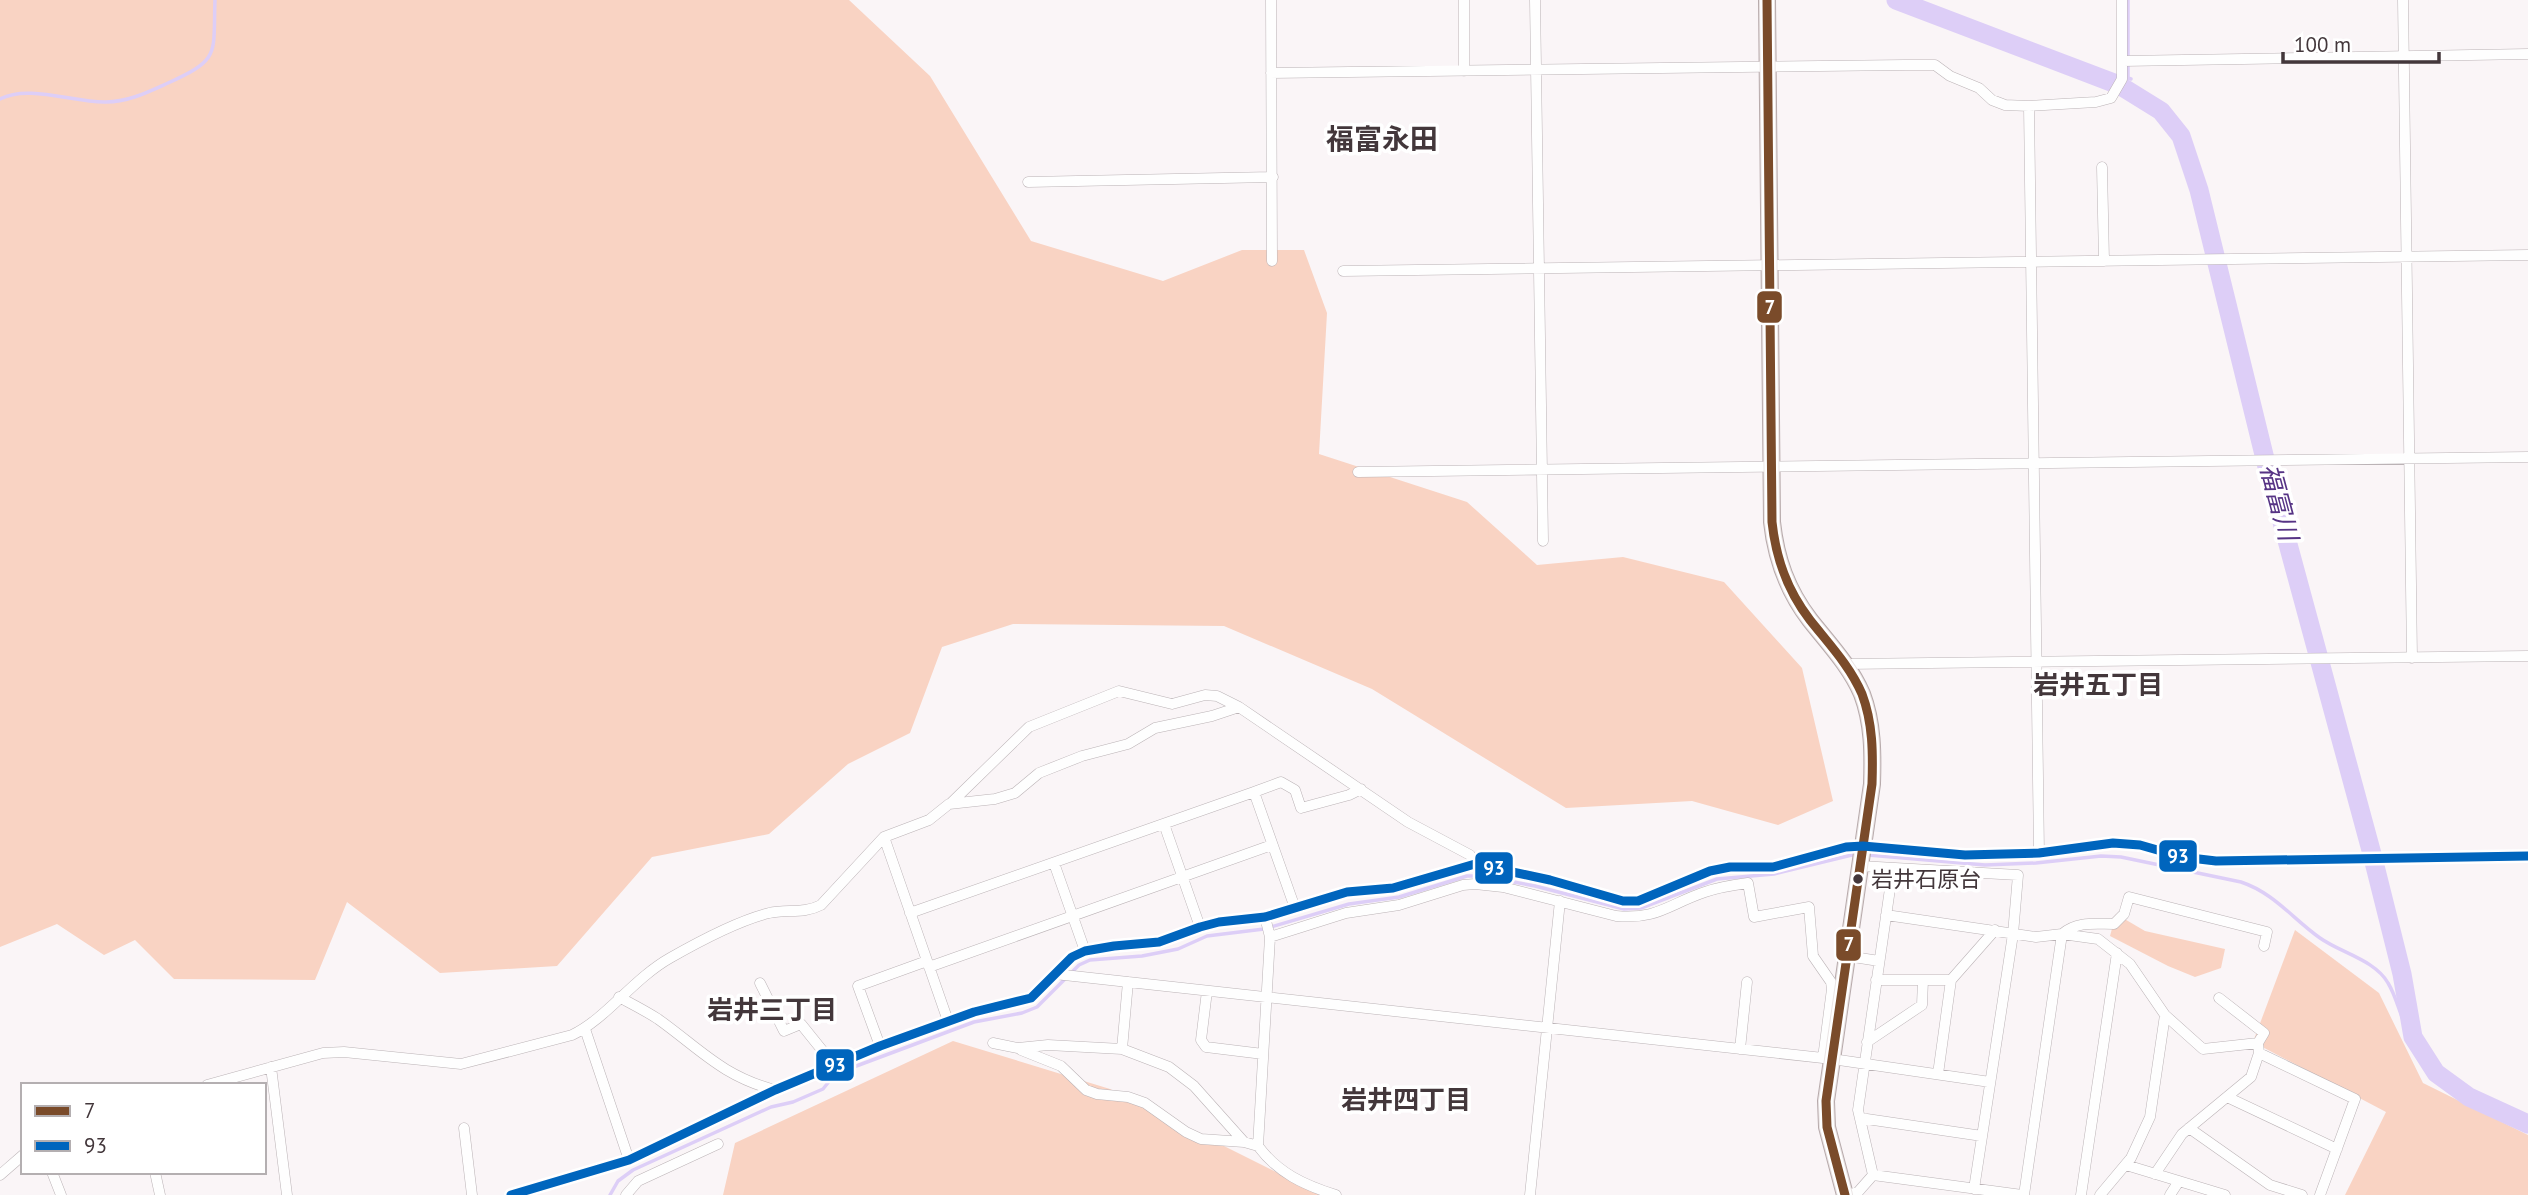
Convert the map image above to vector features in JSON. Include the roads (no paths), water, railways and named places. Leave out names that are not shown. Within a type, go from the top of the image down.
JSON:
[{"type":"main road","points":[[1767,0],[1774,542],[1784,578],[1809,618],[1846,664],[1862,695],[1873,749],[1872,784],[1862,856],[1847,956],[1827,1059],[1827,1127],[1852,1194]]},
{"type":"street","points":[[1271,0],[1272,261]]},
{"type":"street","points":[[1464,0],[1464,71]]},
{"type":"street","points":[[1535,0],[1544,541]]},
{"type":"street","points":[[1271,73],[1930,63],[1950,76],[1979,88],[1992,100],[2005,105],[2096,102],[2111,98],[2121,83],[2126,60],[2122,0]]},
{"type":"street","points":[[2403,0],[2412,658]]},
{"type":"street","points":[[2126,60],[2528,54]]},
{"type":"street","points":[[2029,106],[2039,853]]},
{"type":"street","points":[[2102,167],[2104,261]]},
{"type":"street","points":[[1028,182],[1273,177]]},
{"type":"street","points":[[1343,271],[2528,255]]},
{"type":"street","points":[[1358,472],[2528,457]]},
{"type":"street","points":[[1846,664],[2528,656]]},
{"type":"street","points":[[214,1083],[308,1056],[344,1052],[461,1064],[572,1035],[585,1029],[643,976],[669,958],[751,919],[771,913],[809,912],[821,905],[884,837],[929,820],[1029,727],[1119,691],[1172,704],[1205,695],[1217,695],[1239,707],[1408,822],[1471,855],[1475,864]]},
{"type":"street","points":[[949,804],[995,799],[1016,793],[1039,773],[1082,756],[1128,744],[1155,727],[1212,716],[1239,707]]},
{"type":"street","points":[[911,913],[1281,782],[1295,790],[1301,808],[1349,795],[1360,789]]},
{"type":"street","points":[[1254,792],[1294,908]]},
{"type":"street","points":[[1164,824],[1200,927]]},
{"type":"street","points":[[884,837],[948,1021]]},
{"type":"street","points":[[1862,856],[2039,853],[2113,843],[2140,845],[2182,857],[2216,862],[2528,856]]},
{"type":"street","points":[[880,1046],[858,986],[1073,916],[1272,845]]},
{"type":"street","points":[[1268,928],[1294,908],[1347,892],[1393,888],[1475,864],[1550,880],[1623,901],[1638,901],[1710,871],[1730,867],[1773,867],[1846,847],[1893,868],[2018,875],[2013,934],[1974,1189]]},
{"type":"street","points":[[1054,863],[1085,951]]},
{"type":"street","points":[[1873,1175],[1857,1110],[1893,868]]},
{"type":"street","points":[[511,1195],[629,1160],[775,1090],[880,1046],[974,1012],[1031,999],[1060,974],[1072,957],[1085,951],[1159,943],[1219,922],[1268,928],[1399,905],[1463,884],[1503,887],[1616,916],[1647,916],[1703,892],[1748,883],[1754,917],[1809,907],[1813,956],[1831,982],[1832,989],[1827,1059]]},
{"type":"street","points":[[1873,1175],[2023,1195],[2062,934],[2071,927],[2082,924],[2114,924],[2123,916],[2129,897],[2267,932],[2264,946]]},
{"type":"street","points":[[1536,1195],[1530,1195],[1560,901]]},
{"type":"street","points":[[1886,915],[2036,937],[2062,934],[2098,939],[2130,964],[2165,1015],[2203,1049],[2259,1048],[2355,1099],[2320,1195]]},
{"type":"street","points":[[1258,1146],[1267,997],[1268,928]]},
{"type":"street","points":[[1938,1074],[1951,980],[1995,930]]},
{"type":"street","points":[[2081,1195],[2117,953]]},
{"type":"street","points":[[1847,956],[1879,961]]},
{"type":"street","points":[[1060,974],[1827,1059],[1990,1082]]},
{"type":"street","points":[[1876,980],[1951,980]]},
{"type":"street","points":[[1867,1042],[1922,1005],[1923,980]]},
{"type":"street","points":[[1122,1049],[1128,982]]},
{"type":"street","points":[[1740,1049],[1747,982]]},
{"type":"street","points":[[760,983],[784,1031],[801,1024],[834,1065]]},
{"type":"street","points":[[1207,991],[1201,1040],[1206,1047],[1263,1054]]},
{"type":"street","points":[[619,997],[656,1018],[723,1070],[754,1085],[775,1090]]},
{"type":"street","points":[[2155,1174],[2182,1134],[2251,1077],[2264,1033],[2219,998]]},
{"type":"street","points":[[2100,1195],[2126,1165],[2150,1117],[2165,1015]]},
{"type":"street","points":[[585,1029],[629,1160]]},
{"type":"street","points":[[993,1043],[1018,1048],[1061,1066],[1086,1090],[1097,1094],[1128,1097],[1145,1103],[1186,1132],[1201,1139],[1244,1142],[1258,1146],[1281,1171],[1301,1183],[1336,1195]]},
{"type":"street","points":[[1018,1048],[1048,1045],[1122,1049],[1169,1067],[1194,1086],[1244,1142]]},
{"type":"street","points":[[271,1067],[288,1195]]},
{"type":"street","points":[[2227,1097],[2337,1149]]},
{"type":"street","points":[[1860,1118],[1982,1136]]},
{"type":"street","points":[[464,1128],[472,1195]]},
{"type":"street","points":[[2189,1128],[2268,1190],[2302,1195]]},
{"type":"street","points":[[630,1194],[638,1181],[718,1144]]},
{"type":"street","points":[[0,1175],[21,1157]]},
{"type":"street","points":[[2126,1165],[2225,1195]]},
{"type":"street","points":[[53,1174],[61,1195]]},
{"type":"street","points":[[155,1174],[160,1195]]},
{"type":"street","points":[[1852,1194],[1873,1175]]},
{"type":"street","points":[[2170,1195],[2179,1181]]},
{"type":"waterway","points":[[0,99],[24,93],[114,102],[138,96],[168,83],[197,68],[211,53],[215,0]]},
{"type":"waterway","name":"福富川","points":[[1896,0],[2119,85],[2161,111],[2181,136],[2199,190],[2266,463],[2372,854],[2402,974],[2413,1037],[2436,1073],[2469,1097],[2528,1124]]},
{"type":"waterway","points":[[2128,0],[2128,78],[2131,79]]},
{"type":"waterway","points":[[610,1195],[618,1181],[633,1170],[771,1107],[793,1102],[823,1089],[835,1074],[974,1022],[1022,1013],[1037,1007],[1079,965],[1090,960],[1142,956],[1178,949],[1207,936],[1264,929],[1349,904],[1399,897],[1467,876],[1535,886],[1624,909],[1641,908],[1717,879],[1774,874],[1856,854]]},
{"type":"waterway","points":[[1868,855],[1985,865],[2101,856],[2121,857],[2241,882],[2273,900],[2320,938],[2375,968],[2388,983],[2413,1037]]},
{"type":"place","name":"岩井石原台","points":[[1858,879]]},
{"type":"district","name":"福富永田","points":[[1382,139]]},
{"type":"district","name":"岩井五丁目","points":[[2098,685]]},
{"type":"district","name":"岩井三丁目","points":[[772,1010]]},
{"type":"district","name":"岩井四丁目","points":[[1406,1100]]}]
